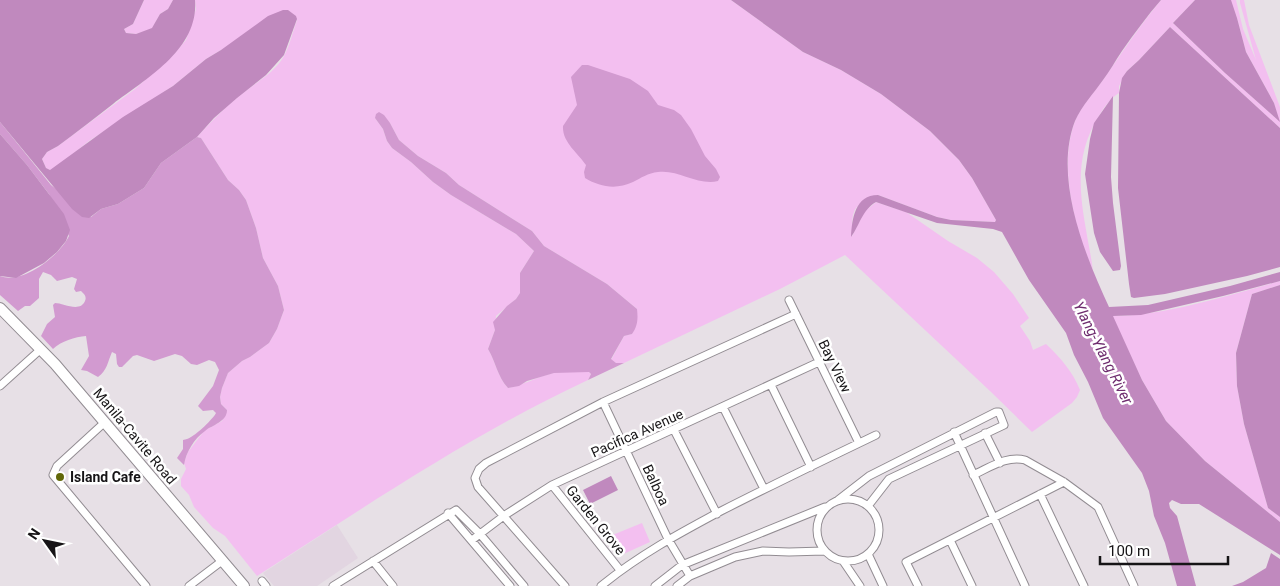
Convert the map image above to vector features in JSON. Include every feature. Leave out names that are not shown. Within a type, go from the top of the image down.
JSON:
[{"type":"main road","name":"Manila-Cavite Road","points":[[0,308],[41,349],[244,586]]},
{"type":"street","name":"Bay View","points":[[788,300],[860,443]]},
{"type":"street","points":[[565,586],[505,515],[478,487],[475,478],[479,469],[486,463],[603,402],[796,314]]},
{"type":"street","points":[[0,386],[41,349]]},
{"type":"street","name":"Pacifica Avenue","points":[[472,540],[505,515],[552,485],[819,362]]},
{"type":"street","points":[[772,385],[811,467]]},
{"type":"street","name":"Balboa","points":[[603,402],[668,539],[690,576]]},
{"type":"street","points":[[723,407],[764,489]]},
{"type":"street","points":[[656,586],[682,565],[828,506],[869,476],[954,432],[998,412],[1004,424],[889,479],[868,506]]},
{"type":"street","points":[[105,422],[57,466],[53,475],[146,586]]},
{"type":"street","points":[[674,430],[717,514]]},
{"type":"street","points":[[954,432],[1024,586]]},
{"type":"street","points":[[985,433],[1000,463]]},
{"type":"street","points":[[601,586],[620,570],[668,539],[764,489],[876,435]]},
{"type":"street","points":[[973,475],[1015,458],[1025,460],[1064,482],[1098,507],[1134,586]]},
{"type":"street","points":[[918,586],[906,562],[1064,482]]},
{"type":"street","name":"Garden Grove","points":[[552,485],[620,570]]},
{"type":"street","points":[[1040,494],[1084,586]]},
{"type":"street","points":[[828,506],[821,514],[817,523],[819,542],[824,551],[836,559],[844,561],[852,561],[868,554],[874,548],[880,530],[874,512],[868,506],[854,499],[838,500]]},
{"type":"street","points":[[333,586],[448,513],[458,510],[524,586]]},
{"type":"street","points":[[448,513],[510,586]]},
{"type":"street","points":[[950,540],[972,586]]},
{"type":"street","points":[[677,586],[690,576],[735,557],[763,551],[824,551]]},
{"type":"street","points":[[868,554],[883,586]]},
{"type":"street","points":[[190,586],[222,560]]},
{"type":"street","points":[[373,561],[393,586]]},
{"type":"street","points":[[844,561],[860,586]]},
{"type":"shaded area","points":[[144,0],[173,0],[168,9],[160,14],[152,29],[136,34],[126,33],[124,29],[133,24]]},
{"type":"shaded area","points":[[195,0],[731,0],[803,52],[841,70],[881,94],[930,131],[959,160],[972,178],[996,220],[995,222],[951,220],[937,217],[878,195],[863,202],[856,209],[853,219],[852,236],[864,212],[876,202],[906,212],[948,241],[977,258],[994,272],[1013,294],[1029,318],[1020,326],[1030,341],[1033,350],[1046,344],[1070,371],[1080,390],[1077,397],[1072,403],[1032,432],[845,255],[780,289],[624,363],[616,363],[611,360],[624,336],[632,334],[637,309],[607,284],[544,246],[532,231],[459,185],[446,173],[418,156],[399,140],[390,123],[375,118],[383,129],[387,141],[392,148],[433,182],[516,234],[534,251],[520,273],[520,293],[516,299],[496,316],[495,330],[488,349],[501,379],[508,388],[553,373],[589,372],[591,374],[588,380],[503,424],[420,472],[257,576],[225,536],[213,528],[194,507],[189,495],[181,486],[181,479],[186,469],[184,463],[188,452],[204,431],[222,421],[227,410],[221,404],[220,397],[228,373],[269,343],[284,310],[278,286],[263,258],[256,228],[246,200],[228,180],[201,138],[197,137],[227,106],[275,68],[284,56],[297,20],[221,50],[206,59],[173,86],[89,141],[53,170],[46,168],[42,159],[47,152],[58,146],[135,89],[174,54],[186,40],[196,9]]},
{"type":"shaded area","points":[[1161,0],[1195,0],[1173,23],[1279,121],[1274,103],[1246,52],[1231,2],[1231,0],[1236,0],[1243,29],[1256,60],[1240,3],[1240,0],[1244,0],[1249,25],[1280,107],[1280,128],[1170,27],[1127,71],[1119,86],[1119,93],[1105,106],[1089,135],[1083,154],[1081,192],[1093,270],[1074,216],[1070,196],[1068,157],[1070,139],[1075,121],[1081,109]]},
{"type":"shaded area","points":[[582,65],[588,65],[630,79],[648,91],[658,105],[674,110],[681,115],[691,129],[705,156],[716,169],[720,177],[718,181],[703,181],[673,173],[658,172],[614,187],[596,184],[585,178],[586,165],[568,142],[563,132],[563,126],[577,105],[571,77]]},
{"type":"shaded area","points":[[379,112],[390,123],[399,140],[418,156],[446,173],[459,185],[532,231],[544,246],[607,284],[637,309],[637,322],[634,331],[632,334],[624,336],[611,359],[616,363],[624,363],[588,380],[591,374],[589,372],[554,373],[527,381],[519,386],[508,388],[501,379],[488,349],[495,330],[493,322],[520,293],[520,273],[534,251],[516,234],[433,182],[392,148],[387,141],[383,129],[375,118]]},
{"type":"shaded area","points":[[0,122],[51,185],[91,217],[101,209],[118,204],[144,188],[161,163],[197,137],[201,138],[228,180],[246,200],[256,228],[263,258],[278,286],[284,310],[269,343],[228,373],[220,397],[221,404],[227,410],[225,418],[197,438],[189,451],[184,465],[177,458],[183,449],[183,440],[197,433],[216,413],[213,410],[203,411],[198,406],[213,386],[219,370],[215,362],[209,360],[197,365],[191,364],[182,356],[175,354],[154,361],[137,355],[133,356],[122,367],[119,367],[116,354],[112,352],[105,369],[98,377],[81,370],[89,356],[86,336],[68,340],[53,349],[41,336],[47,324],[55,317],[53,305],[55,303],[75,307],[83,305],[85,296],[81,291],[76,292],[74,289],[77,279],[72,277],[57,281],[51,275],[43,272],[39,279],[39,298],[30,306],[25,306],[18,311],[0,295],[0,276],[9,278],[30,272],[58,252],[69,236],[49,194],[0,134]]},
{"type":"shaded area","points":[[1280,281],[1280,285],[1252,294],[1236,353],[1237,386],[1244,424],[1268,508],[1280,517],[1280,522],[1205,461],[1166,421],[1142,380],[1112,316],[1175,309]]},
{"type":"shaded area","points":[[642,523],[650,542],[619,556],[610,536]]},
{"type":"shaded area","points":[[337,525],[358,558],[317,586],[274,586],[263,573]]},
{"type":"water","points":[[0,0],[144,0],[133,24],[124,29],[126,33],[136,34],[152,28],[160,14],[168,9],[173,0],[195,0],[194,17],[189,33],[180,48],[155,73],[58,146],[47,152],[42,159],[46,168],[50,170],[123,117],[173,86],[206,59],[268,16],[288,10],[297,19],[284,55],[266,75],[214,118],[197,137],[161,163],[144,188],[118,204],[101,209],[89,218],[82,217],[72,209],[0,122]]},
{"type":"water","name":"Ylang-Ylang River","points":[[731,0],[1161,0],[1085,104],[1075,121],[1069,143],[1068,167],[1075,216],[1090,264],[1109,307],[1148,305],[1280,272],[1280,281],[1141,315],[1113,316],[1142,380],[1166,421],[1205,461],[1280,522],[1280,555],[1199,504],[1181,504],[1172,500],[1169,503],[1170,508],[1177,516],[1196,586],[1177,586],[1142,473],[1103,418],[1066,333],[1029,280],[1002,232],[993,229],[937,223],[876,202],[864,213],[851,237],[856,209],[864,199],[878,195],[937,217],[951,220],[995,222],[996,220],[972,178],[959,160],[930,131],[881,94],[841,70],[803,52]]},
{"type":"water","points":[[1195,0],[1231,0],[1246,52],[1274,103],[1280,122],[1173,23]]},
{"type":"water","points":[[1170,27],[1280,128],[1280,267],[1165,294],[1134,298],[1131,297],[1129,284],[1118,188],[1119,93],[1122,78],[1127,71]]},
{"type":"water","points":[[1113,96],[1111,177],[1121,266],[1120,270],[1113,271],[1100,252],[1094,233],[1085,174],[1094,123]]},
{"type":"water","points":[[0,134],[27,165],[64,214],[70,230],[66,241],[57,252],[44,263],[16,278],[0,276]]},
{"type":"water","points":[[1280,285],[1280,517],[1268,508],[1244,424],[1237,386],[1236,353],[1252,294]]},
{"type":"water","points":[[611,476],[618,490],[590,504],[583,490]]},
{"type":"water","points":[[1271,553],[1280,559],[1280,586],[1232,586],[1243,582],[1266,568]]},
{"type":"place","name":"Island Cafe","points":[[60,477]]}]
